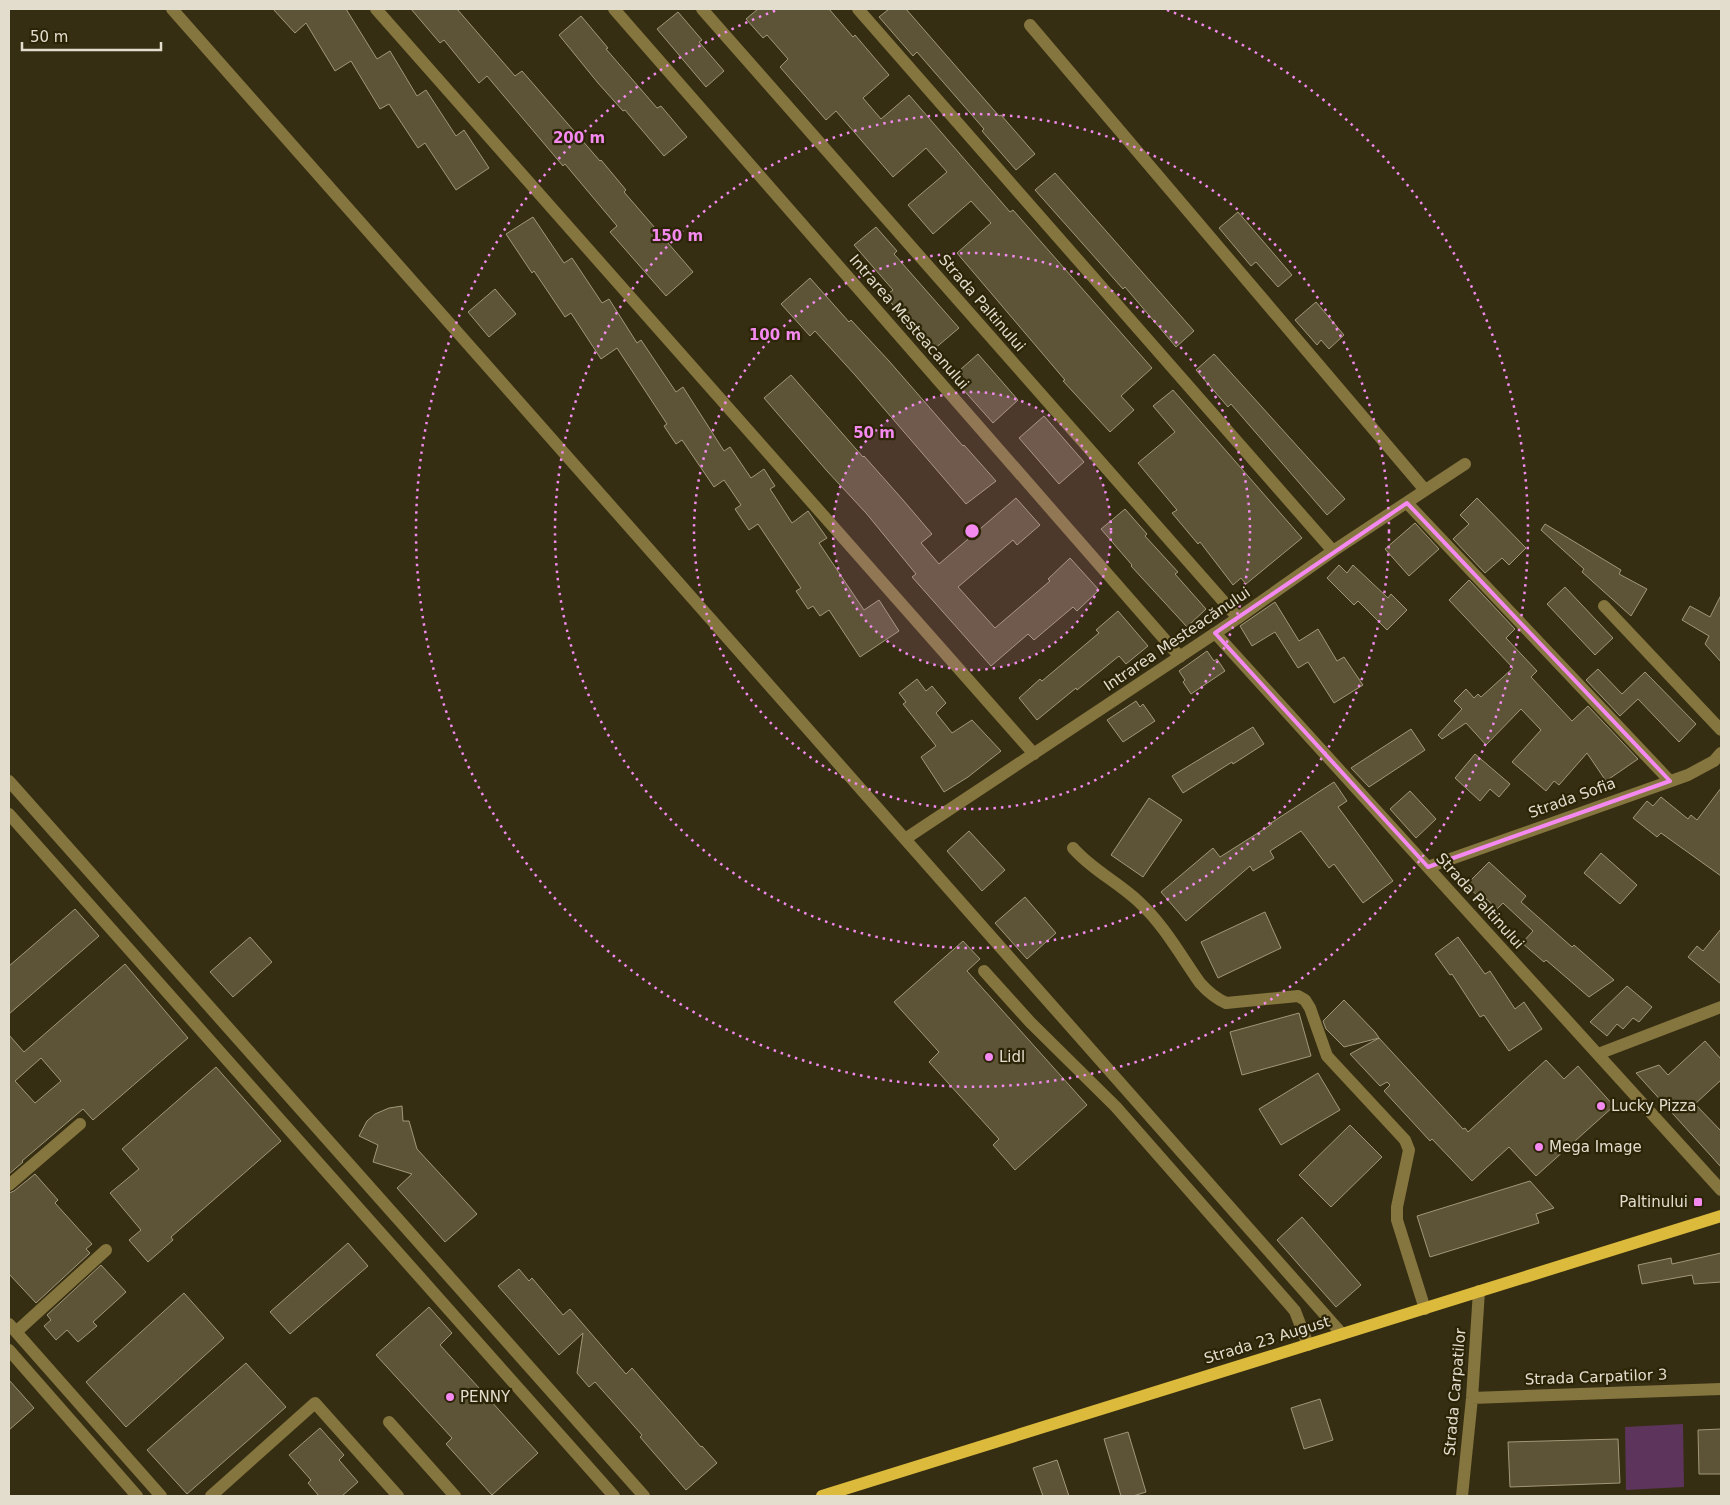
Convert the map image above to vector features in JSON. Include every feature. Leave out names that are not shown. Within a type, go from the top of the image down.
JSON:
[{"type":"main road","name":"Strada 23 August","points":[[822,1496],[1721,1216]]},
{"type":"street","points":[[172,9],[1342,1334]]},
{"type":"street","points":[[376,9],[1034,754]]},
{"type":"street","name":"Intrarea Mesteacanului","points":[[614,9],[1180,657]]},
{"type":"street","name":"Strada Paltinului","points":[[702,9],[1238,618]]},
{"type":"street","points":[[858,9],[1333,551]]},
{"type":"street","points":[[1030,25],[1425,490]]},
{"type":"street","name":"Intrarea Mesteacănului","points":[[905,839],[1216,633],[1333,551],[1465,464]]},
{"type":"street","points":[[1407,503],[1670,781]]},
{"type":"street","points":[[1604,606],[1721,730]]},
{"type":"street","name":"Strada Paltinului","points":[[1216,633],[1721,1190]]},
{"type":"street","name":"Strada Sofia","points":[[1428,867],[1706,768],[1721,752]]},
{"type":"street","points":[[9,781],[644,1496]]},
{"type":"street","points":[[9,814],[614,1496]]},
{"type":"street","points":[[1073,848],[1084,861],[1138,901],[1155,918],[1200,983],[1207,992],[1216,998],[1226,1003],[1298,996],[1305,1000],[1310,1008],[1327,1056],[1404,1140],[1409,1150],[1397,1207],[1397,1220],[1424,1309]]},
{"type":"street","points":[[984,970],[1030,1022],[1116,1107],[1289,1304],[1295,1311],[1308,1344]]},
{"type":"street","points":[[1598,1054],[1721,1007]]},
{"type":"street","points":[[9,1185],[80,1124]]},
{"type":"street","points":[[106,1250],[12,1328],[161,1496]]},
{"type":"street","name":"Strada Carpatilor","points":[[1462,1496],[1472,1398],[1479,1291]]},
{"type":"street","points":[[9,1350],[137,1496]]},
{"type":"street","name":"Strada Carpatilor 3","points":[[1472,1398],[1721,1389]]},
{"type":"street","points":[[210,1496],[315,1403],[398,1496]]},
{"type":"street","points":[[389,1422],[455,1496]]},
{"type":"highlighted area","points":[[1407,503],[1670,781],[1428,867],[1215,633]]},
{"type":"shaded area","points":[[1683,1424],[1684,1487],[1626,1490],[1625,1427]]},
{"type":"building","points":[[273,9],[346,9],[377,59],[390,51],[417,96],[426,90],[456,136],[464,130],[489,168],[456,190],[425,143],[418,148],[389,104],[380,109],[351,61],[335,71],[306,23],[295,33]]},
{"type":"building","points":[[411,9],[457,9],[515,76],[522,71],[601,160],[626,190],[624,192],[693,272],[666,296],[610,232],[617,226],[565,164],[563,166],[487,76],[479,83],[444,40],[440,43]]},
{"type":"building","points":[[758,9],[829,9],[853,37],[855,35],[889,75],[863,98],[881,119],[909,95],[1010,212],[1013,210],[1152,368],[1121,396],[1134,410],[1110,432],[1063,381],[1065,380],[957,253],[991,223],[971,201],[933,234],[908,205],[947,172],[926,148],[893,177],[836,111],[826,120],[780,67],[788,59],[767,35],[763,38],[746,19]]},
{"type":"building","points":[[889,9],[906,9],[999,116],[1001,115],[1035,154],[1016,170],[982,131],[984,129],[917,52],[913,56],[879,17]]},
{"type":"building","points":[[678,12],[702,40],[699,42],[724,71],[706,87],[657,29]]},
{"type":"building","points":[[581,16],[608,48],[606,49],[657,108],[661,106],[687,137],[664,156],[625,110],[623,111],[598,83],[559,35]]},
{"type":"building","points":[[1055,173],[1194,331],[1176,347],[1125,287],[1123,289],[1035,190]]},
{"type":"building","points":[[1238,212],[1292,275],[1278,287],[1256,262],[1251,266],[1219,228]]},
{"type":"building","points":[[533,217],[564,263],[572,258],[602,303],[609,299],[637,343],[641,340],[676,392],[683,387],[724,451],[730,447],[751,478],[764,469],[775,486],[770,489],[792,523],[808,511],[827,538],[819,543],[864,610],[879,600],[899,631],[860,657],[829,610],[820,616],[813,606],[808,609],[796,591],[801,588],[758,524],[749,530],[735,509],[741,505],[724,480],[714,487],[682,440],[676,444],[664,426],[667,424],[617,348],[601,359],[571,313],[565,317],[534,271],[532,273],[506,234]]},
{"type":"building","points":[[876,227],[897,251],[894,254],[959,328],[933,350],[885,296],[893,290],[854,245]]},
{"type":"building","points":[[810,278],[849,322],[851,320],[889,361],[996,481],[966,504],[815,331],[810,336],[781,304]]},
{"type":"building","points":[[495,289],[516,314],[489,337],[468,312]]},
{"type":"building","points":[[1316,302],[1344,335],[1329,349],[1321,340],[1317,345],[1295,320]]},
{"type":"building","points":[[978,354],[1018,400],[993,423],[952,377]]},
{"type":"building","points":[[1214,354],[1345,499],[1327,515],[1231,404],[1228,407],[1196,370]]},
{"type":"building","points":[[791,375],[932,534],[921,543],[939,564],[1016,498],[1040,525],[1017,545],[1013,540],[958,587],[995,628],[1050,581],[1048,579],[1070,558],[1099,590],[1077,611],[1073,607],[1034,640],[1028,634],[991,666],[912,577],[916,574],[866,513],[764,398]]},
{"type":"building","points":[[1173,390],[1302,538],[1246,584],[1241,578],[1233,585],[1200,542],[1198,544],[1172,513],[1177,510],[1138,463],[1175,432],[1153,406]]},
{"type":"building","points":[[1044,416],[1084,462],[1059,484],[1019,438]]},
{"type":"building","points":[[1477,498],[1526,548],[1509,565],[1502,558],[1485,573],[1453,539],[1469,524],[1460,515]]},
{"type":"building","points":[[1125,509],[1147,534],[1145,536],[1178,572],[1175,574],[1206,609],[1187,627],[1131,566],[1101,529]]},
{"type":"building","points":[[1415,523],[1439,549],[1409,576],[1385,549]]},
{"type":"building","points":[[1545,524],[1621,570],[1619,574],[1647,589],[1631,616],[1582,572],[1584,569],[1541,530]]},
{"type":"building","points":[[1339,565],[1347,573],[1353,565],[1388,598],[1391,594],[1407,610],[1387,630],[1358,601],[1354,605],[1327,578]]},
{"type":"building","points":[[1469,580],[1515,629],[1506,638],[1537,671],[1531,677],[1572,721],[1588,706],[1638,759],[1606,781],[1587,753],[1559,785],[1554,781],[1546,791],[1512,762],[1541,730],[1521,709],[1486,745],[1466,723],[1442,739],[1438,735],[1462,709],[1454,701],[1466,689],[1474,698],[1478,694],[1481,697],[1513,668],[1449,600]]},
{"type":"building","points":[[1565,587],[1613,638],[1595,655],[1547,604]]},
{"type":"building","points":[[1721,595],[1721,662],[1705,644],[1709,636],[1682,620],[1690,606],[1710,617]]},
{"type":"building","points":[[1275,602],[1299,641],[1318,629],[1337,661],[1344,657],[1363,685],[1334,703],[1308,662],[1298,668],[1275,632],[1252,646],[1240,626]]},
{"type":"building","points":[[1118,611],[1148,646],[1126,664],[1119,656],[1037,720],[1019,698],[1040,679],[1042,681],[1099,633],[1096,630]]},
{"type":"building","points":[[1207,651],[1214,661],[1217,659],[1225,671],[1191,694],[1183,682],[1185,680],[1179,671]]},
{"type":"building","points":[[1598,669],[1622,694],[1645,672],[1696,724],[1679,742],[1638,699],[1620,716],[1586,680]]},
{"type":"building","points":[[917,679],[926,691],[932,686],[946,703],[936,713],[952,733],[972,720],[1001,751],[968,777],[944,792],[921,757],[936,746],[903,704],[906,702],[899,693]]},
{"type":"building","points":[[1136,701],[1140,707],[1143,704],[1155,721],[1123,742],[1107,720]]},
{"type":"building","points":[[1253,727],[1264,744],[1183,793],[1172,776]]},
{"type":"building","points":[[1411,729],[1425,750],[1369,787],[1351,768]]},
{"type":"building","points":[[1475,754],[1510,784],[1499,797],[1490,789],[1480,801],[1455,778]]},
{"type":"building","points":[[1334,782],[1347,801],[1338,807],[1393,881],[1363,903],[1334,864],[1329,868],[1301,831],[1270,851],[1274,858],[1253,871],[1250,866],[1186,921],[1161,892],[1213,848],[1220,857]]},
{"type":"building","points":[[1721,788],[1721,876],[1661,833],[1657,837],[1633,818],[1647,801],[1653,806],[1661,797],[1688,819],[1691,815],[1697,820]]},
{"type":"building","points":[[1410,791],[1436,819],[1416,838],[1390,809]]},
{"type":"building","points":[[1149,798],[1182,820],[1143,877],[1111,855]]},
{"type":"building","points":[[969,831],[1005,870],[982,891],[947,851]]},
{"type":"building","points":[[1601,853],[1637,885],[1620,904],[1584,873]]},
{"type":"building","points":[[1489,862],[1526,896],[1521,902],[1572,947],[1574,945],[1614,980],[1589,997],[1546,960],[1544,962],[1522,943],[1533,931],[1503,903],[1497,909],[1483,896],[1481,899],[1466,885]]},
{"type":"building","points":[[1025,897],[1056,933],[1027,959],[995,923]]},
{"type":"building","points":[[75,909],[99,936],[9,1014],[9,966]]},
{"type":"building","points":[[1265,912],[1281,948],[1218,978],[1201,942]]},
{"type":"building","points":[[1721,929],[1721,984],[1688,957],[1697,946],[1703,951]]},
{"type":"building","points":[[250,937],[272,962],[233,997],[210,972]]},
{"type":"building","points":[[1458,937],[1485,974],[1490,971],[1515,1009],[1524,1002],[1542,1029],[1509,1051],[1484,1015],[1480,1017],[1452,974],[1450,975],[1435,954]]},
{"type":"building","name":"Lidl","points":[[963,941],[980,959],[967,971],[1087,1105],[1015,1170],[993,1145],[999,1139],[929,1062],[939,1052],[894,1002]]},
{"type":"building","points":[[125,964],[188,1038],[93,1120],[83,1109],[9,1174],[9,1035],[24,1052]],"holes":[[[41,1058],[61,1081],[35,1103],[15,1081]]]},
{"type":"building","points":[[1627,986],[1652,1007],[1639,1022],[1633,1018],[1623,1029],[1617,1024],[1607,1036],[1590,1022]]},
{"type":"building","points":[[1344,1000],[1379,1038],[1344,1047],[1326,1029],[1323,1021]]},
{"type":"building","points":[[1299,1013],[1311,1056],[1242,1075],[1230,1032]]},
{"type":"building","points":[[1379,1038],[1463,1129],[1465,1128],[1468,1132],[1546,1060],[1564,1079],[1578,1066],[1614,1106],[1536,1176],[1509,1147],[1472,1181],[1432,1139],[1430,1141],[1384,1091],[1390,1085],[1387,1082],[1380,1086],[1350,1054]]},
{"type":"building","points":[[1705,1041],[1721,1059],[1721,1080],[1695,1104],[1721,1131],[1721,1167],[1636,1073],[1659,1065],[1668,1075]]},
{"type":"building","points":[[216,1067],[281,1141],[171,1237],[173,1240],[148,1262],[129,1240],[141,1230],[110,1193],[139,1169],[122,1149]]},
{"type":"building","points":[[1318,1073],[1340,1110],[1281,1145],[1259,1109]]},
{"type":"building","points":[[402,1106],[403,1121],[409,1121],[417,1149],[477,1214],[445,1242],[397,1188],[412,1174],[373,1162],[378,1145],[359,1136],[367,1121],[375,1114],[389,1108]]},
{"type":"building","points":[[1350,1125],[1382,1157],[1331,1207],[1299,1175]]},
{"type":"building","points":[[35,1174],[58,1200],[55,1203],[92,1244],[86,1249],[90,1253],[36,1303],[9,1274],[9,1193]]},
{"type":"building","points":[[1530,1181],[1554,1208],[1536,1214],[1539,1223],[1430,1257],[1417,1216]]},
{"type":"building","points":[[1302,1217],[1361,1285],[1336,1307],[1277,1240]]},
{"type":"building","points":[[348,1243],[368,1266],[290,1334],[270,1312]]},
{"type":"building","points":[[1721,1253],[1721,1282],[1694,1284],[1692,1275],[1642,1284],[1638,1265],[1671,1258],[1672,1264]]},
{"type":"building","points":[[101,1265],[126,1292],[93,1322],[97,1326],[78,1342],[67,1330],[56,1340],[44,1326],[51,1320],[47,1315]]},
{"type":"building","points":[[519,1269],[529,1281],[532,1278],[563,1315],[570,1309],[626,1374],[632,1368],[717,1463],[686,1490],[640,1437],[642,1435],[595,1382],[589,1387],[577,1373],[583,1333],[559,1355],[498,1286]]},
{"type":"building","points":[[184,1293],[224,1338],[126,1427],[86,1382]]},
{"type":"building","name":"PENNY","points":[[429,1307],[452,1333],[440,1345],[538,1453],[492,1495],[446,1444],[452,1438],[376,1355]]},
{"type":"building","points":[[246,1363],[286,1407],[187,1494],[147,1450]]},
{"type":"building","points":[[9,1380],[34,1408],[9,1430]]},
{"type":"building","points":[[1320,1399],[1333,1440],[1304,1449],[1291,1408]]},
{"type":"building","points":[[320,1428],[344,1455],[339,1460],[358,1482],[342,1496],[319,1496],[308,1483],[311,1480],[289,1455]]},
{"type":"building","points":[[1721,1429],[1721,1474],[1699,1474],[1698,1430]]},
{"type":"building","points":[[1128,1432],[1146,1492],[1133,1496],[1121,1496],[1104,1439]]},
{"type":"building","points":[[1618,1439],[1620,1483],[1510,1487],[1508,1442]]},
{"type":"building","points":[[1057,1460],[1069,1496],[1043,1496],[1033,1468]]},
{"type":"place","name":"Lidl","points":[[989,1057]]},
{"type":"place","name":"Lucky Pizza","points":[[1601,1106]]},
{"type":"place","name":"Mega Image","points":[[1539,1147]]},
{"type":"place","name":"Paltinului","points":[[1698,1202]]},
{"type":"place","name":"PENNY","points":[[450,1397]]}]
